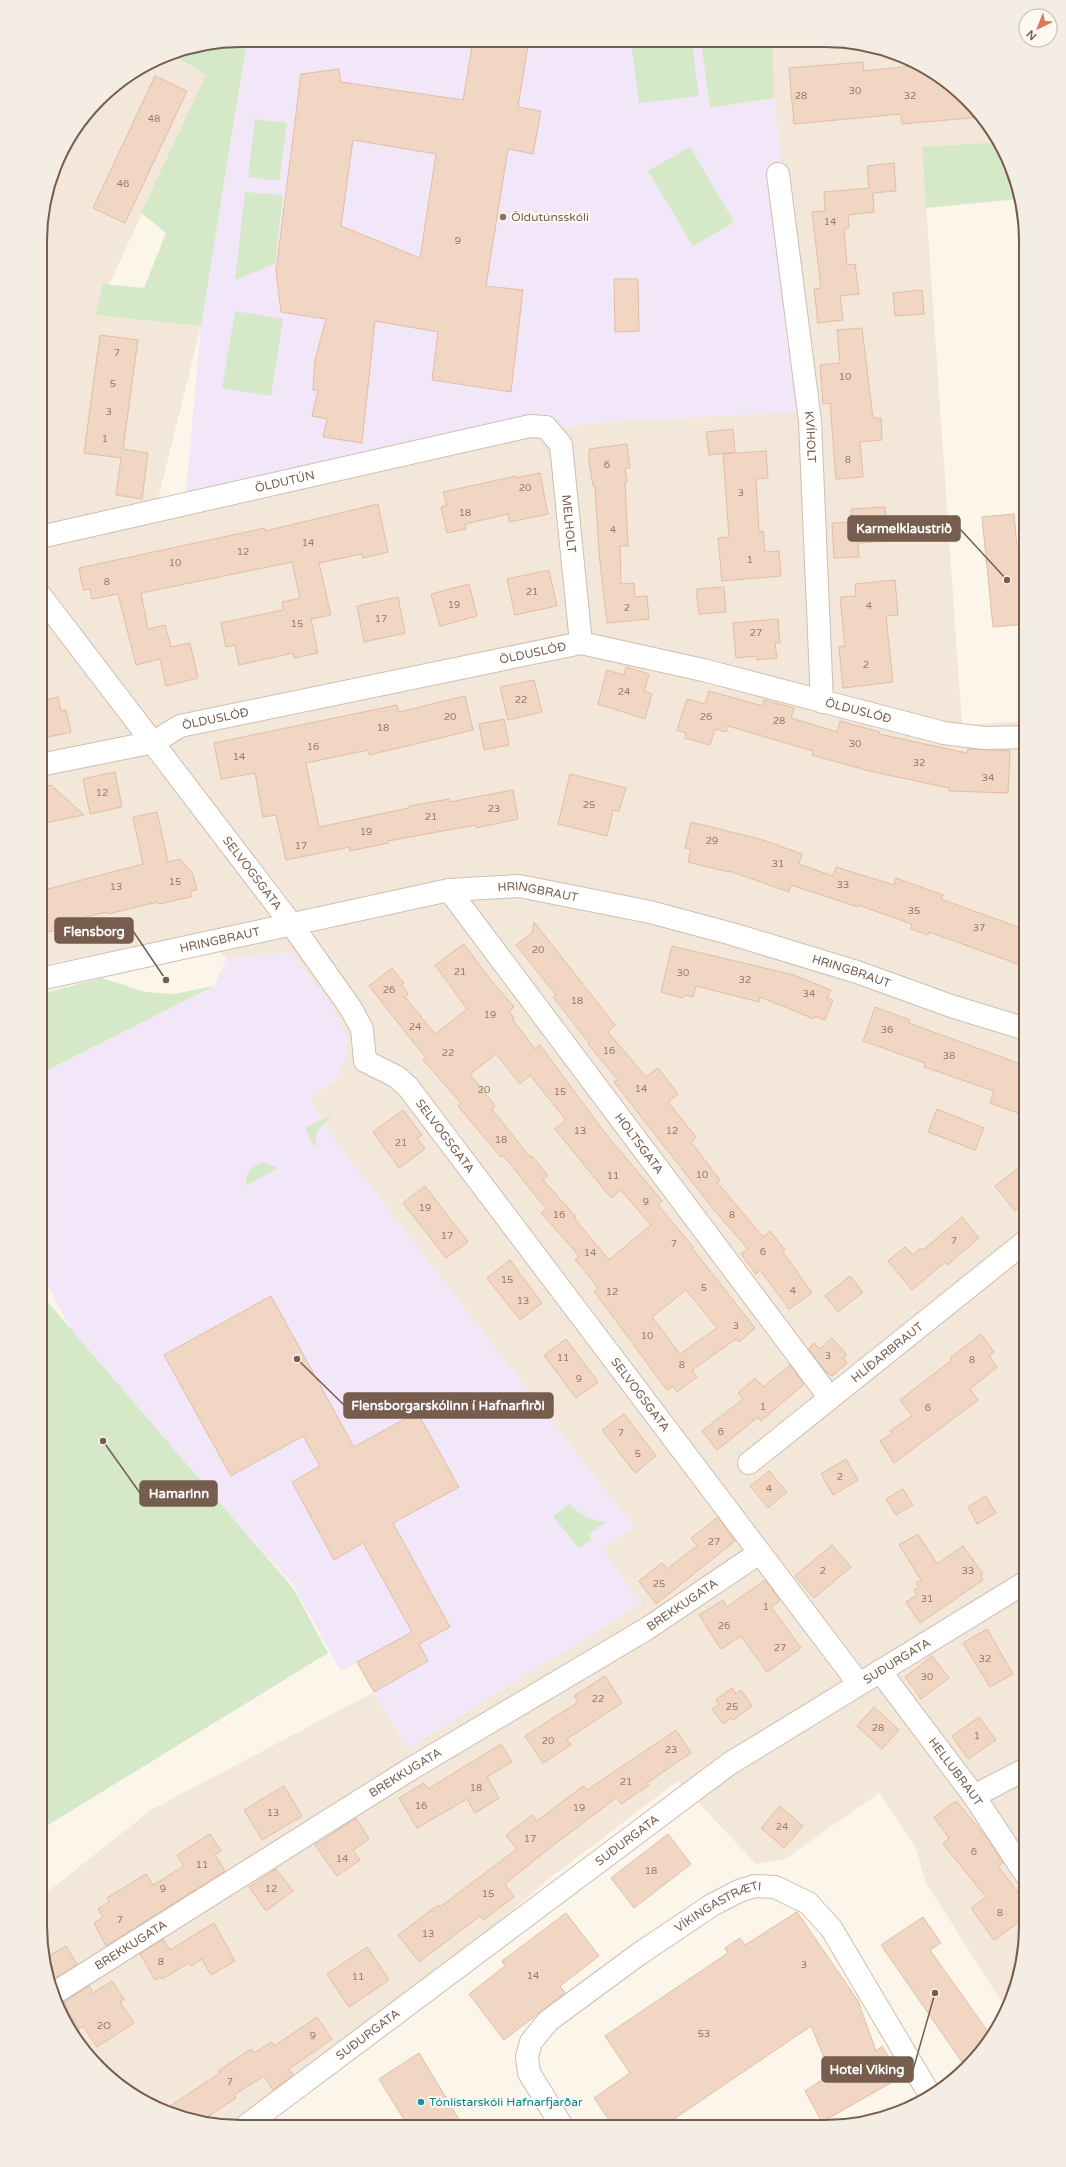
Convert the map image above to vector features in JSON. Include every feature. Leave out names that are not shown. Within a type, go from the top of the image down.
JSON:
[{"type":"street","name":"KVÍHOLT","points":[[778,174],[810,421],[822,702]]},
{"type":"street","name":"ÖLDUTÚN","points":[[47,535],[530,426]]},
{"type":"street","name":"MELHOLT","points":[[530,426],[546,427],[561,445],[581,643]]},
{"type":"street","name":"SELVOGSGATA","points":[[47,604],[154,742],[292,925],[350,1007],[362,1029],[365,1061],[397,1077],[408,1087],[859,1684]]},
{"type":"street","name":"ÖLDUSLÓÐ","points":[[47,764],[154,742],[180,726],[581,643],[703,670],[944,733],[984,738],[1019,737]]},
{"type":"street","name":"HRINGBRAUT","points":[[47,978],[449,890],[519,886],[650,912],[805,955],[1019,1027]]},
{"type":"street","name":"HOLTSGATA","points":[[449,890],[830,1398]]},
{"type":"street","name":"HLÍÐARBRAUT","points":[[749,1463],[1019,1247]]},
{"type":"street","name":"BREKKUGATA","points":[[58,1991],[409,1770],[648,1628],[759,1553]]},
{"type":"street","name":"SUÐURGATA","points":[[254,2120],[729,1764],[1019,1586]]},
{"type":"street","name":"HELLUBRAUT","points":[[880,1671],[974,1796],[1019,1864]]},
{"type":"street","points":[[974,1796],[1019,1773]]},
{"type":"street","name":"VÍKINGASTRÆTI","points":[[558,2120],[529,2073],[527,2057],[531,2042],[548,2021],[639,1954],[712,1905],[739,1891],[755,1886],[775,1887],[808,1903],[831,1928],[927,2091]]},
{"type":"shaded area","name":"Öldutúnsskóli","points":[[246,47],[702,47],[710,108],[774,98],[809,411],[605,422],[469,438],[186,493],[201,325]]},
{"type":"shaded area","points":[[773,47],[837,47],[863,51],[887,57],[911,67],[943,87],[971,113],[992,142],[922,147],[962,725],[1019,721],[1019,1938],[1009,1988],[1004,2000],[1001,2001],[925,1881],[915,1846],[879,1793],[785,1859],[756,1864],[678,1781],[550,1878],[423,1987],[241,2120],[229,2120],[203,2116],[179,2110],[144,2094],[113,2072],[95,2054],[73,2023],[57,1988],[51,1964],[47,1938],[47,1892],[151,1810],[374,1692],[407,1749],[642,1603],[602,1550],[634,1527],[330,1134],[309,1098],[336,1081],[292,952],[227,958],[200,935],[47,964],[47,229],[57,179],[67,155],[87,123],[113,95],[133,80],[155,67],[177,58],[206,75],[95,315],[201,326],[152,523],[469,438],[605,422],[809,411],[774,98]]},
{"type":"shaded area","points":[[292,952],[332,1006],[347,1035],[347,1054],[336,1081],[309,1098],[330,1134],[634,1527],[602,1550],[642,1603],[407,1749],[357,1662],[341,1671],[292,1583],[99,1373],[79,1345],[47,1284],[47,1070],[214,986],[227,958]]},
{"type":"green space","points":[[229,47],[246,47],[201,326],[95,315],[103,284],[144,288],[166,233],[141,213],[206,75],[177,58],[203,51]]},
{"type":"green space","points":[[632,47],[693,47],[699,96],[639,103]]},
{"type":"green space","points":[[702,47],[773,47],[774,98],[710,108]]},
{"type":"green space","points":[[255,119],[287,123],[279,181],[248,177]]},
{"type":"green space","points":[[992,142],[1009,179],[1014,199],[926,208],[922,147]]},
{"type":"green space","points":[[690,147],[734,222],[693,246],[648,171]]},
{"type":"green space","points":[[245,192],[283,195],[275,264],[235,280]]},
{"type":"green space","points":[[235,311],[283,319],[271,396],[222,388]]},
{"type":"green space","points":[[102,978],[145,992],[174,994],[214,986],[47,1070],[47,992]]},
{"type":"green space","points":[[333,1114],[317,1131],[315,1148],[305,1128]]},
{"type":"green space","points":[[264,1162],[278,1168],[246,1186],[248,1173],[250,1170],[256,1165]]},
{"type":"green space","points":[[47,1301],[293,1588],[328,1653],[47,1826]]},
{"type":"green space","points":[[570,1504],[586,1517],[606,1522],[588,1535],[592,1539],[579,1549],[553,1516]]},
{"type":"building","name":"Öldutúnsskóli","points":[[472,47],[528,47],[518,107],[541,111],[533,154],[508,149],[486,286],[523,290],[511,392],[432,380],[438,332],[375,321],[362,443],[323,437],[327,419],[312,416],[318,390],[313,390],[315,360],[326,319],[281,312],[276,271],[301,74],[339,69],[341,82],[463,100]],"holes":[[[353,140],[436,154],[420,258],[341,226]]]},
{"type":"building","points":[[863,62],[864,71],[909,66],[943,87],[975,118],[902,124],[901,114],[794,124],[789,68]]},
{"type":"building","points":[[155,76],[187,91],[125,223],[93,208]]},
{"type":"building","points":[[894,163],[896,191],[873,193],[874,212],[848,215],[849,228],[844,229],[847,265],[855,264],[859,294],[840,296],[843,320],[818,323],[814,289],[821,288],[812,212],[825,211],[824,192],[869,188],[867,166]]},
{"type":"building","points":[[614,279],[638,279],[639,331],[615,332]]},
{"type":"building","points":[[922,290],[924,314],[895,316],[893,293]]},
{"type":"building","points":[[862,328],[873,418],[881,418],[882,440],[860,442],[863,477],[836,479],[830,403],[823,404],[820,365],[840,363],[837,330]]},
{"type":"building","points":[[100,335],[138,340],[123,449],[148,453],[142,499],[116,495],[121,458],[84,453]]},
{"type":"building","points":[[733,429],[735,452],[709,455],[706,432]]},
{"type":"building","points":[[627,444],[630,468],[625,468],[627,482],[625,482],[628,546],[620,546],[621,584],[634,583],[635,597],[647,596],[649,619],[607,623],[599,553],[595,486],[593,486],[589,462],[589,449]]},
{"type":"building","points":[[766,451],[768,478],[756,479],[759,532],[763,531],[765,552],[779,551],[781,576],[722,581],[718,538],[729,537],[723,454]]},
{"type":"building","points":[[540,473],[548,514],[509,522],[508,514],[465,524],[466,529],[447,533],[441,507],[447,505],[443,492],[516,476],[516,478]]},
{"type":"building","points":[[378,504],[388,552],[363,558],[362,554],[319,563],[331,615],[311,619],[318,653],[294,658],[293,653],[239,665],[235,645],[226,647],[221,623],[283,610],[282,602],[300,598],[292,562],[141,593],[148,629],[165,625],[171,647],[190,643],[198,678],[166,686],[160,659],[136,665],[118,594],[92,599],[90,589],[83,590],[79,568],[265,528],[265,531]]},
{"type":"building","points":[[885,507],[887,541],[858,543],[859,557],[834,558],[832,523],[852,522],[851,509]]},
{"type":"building","points":[[1014,514],[1017,547],[1019,547],[1019,625],[993,627],[982,517]]},
{"type":"building","points":[[549,570],[557,606],[515,615],[507,579]]},
{"type":"building","points":[[895,580],[898,615],[886,616],[893,682],[843,688],[839,647],[845,646],[840,597],[856,596],[855,584]]},
{"type":"building","points":[[469,584],[477,616],[440,626],[431,594]]},
{"type":"building","points":[[724,587],[726,612],[699,614],[696,589]]},
{"type":"building","points":[[398,597],[405,633],[364,642],[357,606]]},
{"type":"building","points":[[778,619],[780,643],[775,643],[777,658],[757,660],[757,656],[736,658],[733,623]]},
{"type":"building","points":[[626,667],[649,674],[644,691],[652,694],[645,719],[598,704],[607,670],[624,675]]},
{"type":"building","points":[[534,680],[542,712],[508,720],[500,687]]},
{"type":"building","points":[[709,691],[763,706],[764,700],[794,708],[791,718],[837,732],[840,721],[880,732],[879,734],[967,753],[968,749],[1010,751],[1008,793],[949,791],[949,788],[869,771],[812,755],[813,751],[728,726],[726,732],[715,729],[710,745],[685,738],[686,733],[677,730],[687,699],[705,704]]},
{"type":"building","points":[[465,696],[473,730],[369,755],[368,750],[306,763],[319,827],[409,808],[409,806],[449,799],[449,802],[513,790],[518,819],[476,828],[476,825],[388,841],[388,843],[350,851],[349,847],[286,860],[276,815],[263,817],[255,773],[221,779],[214,743],[397,705],[399,712]]},
{"type":"building","points":[[58,697],[61,711],[66,710],[71,732],[47,737],[47,699]]},
{"type":"building","points":[[504,719],[509,745],[484,750],[479,724]]},
{"type":"building","points":[[115,772],[122,807],[90,814],[83,779]]},
{"type":"building","points":[[570,774],[626,788],[619,811],[613,810],[607,836],[558,824]]},
{"type":"building","points":[[51,785],[84,815],[47,823],[47,786]]},
{"type":"building","points":[[157,812],[168,862],[180,859],[193,874],[197,890],[191,891],[191,897],[159,904],[158,902],[108,914],[107,912],[64,922],[65,928],[47,932],[47,889],[143,864],[133,817]]},
{"type":"building","points":[[691,822],[763,840],[802,854],[799,864],[833,876],[836,867],[894,885],[896,878],[943,895],[941,899],[1019,927],[1019,964],[929,932],[928,935],[911,929],[912,924],[858,905],[858,907],[791,885],[789,892],[729,871],[688,862],[691,849],[685,848]]},
{"type":"building","points":[[534,922],[615,1025],[608,1032],[646,1077],[658,1068],[678,1094],[668,1102],[696,1137],[691,1142],[720,1180],[717,1182],[763,1237],[770,1231],[785,1250],[783,1252],[812,1293],[789,1309],[760,1270],[756,1274],[741,1254],[748,1249],[714,1210],[614,1082],[618,1080],[588,1044],[589,1043],[553,997],[556,995],[516,945],[532,933]]},
{"type":"building","points":[[464,944],[486,974],[514,1007],[509,1011],[514,1018],[512,1019],[535,1049],[540,1045],[605,1133],[662,1201],[658,1205],[693,1247],[692,1248],[755,1328],[739,1342],[736,1339],[692,1370],[697,1377],[677,1392],[673,1386],[667,1390],[594,1291],[598,1288],[575,1259],[579,1257],[541,1213],[546,1209],[503,1155],[501,1157],[458,1106],[461,1103],[423,1060],[426,1058],[369,986],[392,968],[404,983],[401,984],[408,994],[405,997],[435,1034],[467,1009],[435,965]],"holes":[[[496,1054],[520,1084],[530,1075],[566,1120],[555,1129],[611,1198],[621,1190],[651,1225],[609,1260],[574,1218],[576,1217],[543,1180],[548,1176],[532,1156],[530,1157],[492,1109],[495,1106],[470,1074]],[[686,1290],[717,1328],[680,1354],[652,1317]]]},
{"type":"building","points":[[672,946],[794,975],[831,990],[827,998],[833,1000],[825,1020],[815,1016],[814,1019],[760,997],[759,1002],[696,986],[693,997],[684,995],[683,998],[661,992]]},
{"type":"building","points":[[875,1007],[910,1020],[909,1023],[1019,1063],[1019,1113],[990,1103],[994,1091],[924,1067],[925,1063],[863,1041]]},
{"type":"building","points":[[937,1109],[984,1128],[975,1150],[928,1132]]},
{"type":"building","points":[[403,1110],[422,1135],[417,1138],[425,1149],[399,1168],[373,1132]]},
{"type":"building","points":[[1019,1167],[1019,1208],[1015,1211],[995,1186]]},
{"type":"building","points":[[425,1186],[468,1242],[446,1258],[403,1203]]},
{"type":"building","points":[[962,1217],[979,1238],[947,1265],[945,1262],[912,1290],[888,1261],[905,1247],[913,1255],[921,1248],[923,1250]]},
{"type":"building","points":[[510,1260],[542,1303],[520,1320],[487,1278]]},
{"type":"building","points":[[850,1276],[863,1292],[838,1312],[825,1296]]},
{"type":"building","points":[[271,1296],[354,1447],[417,1412],[459,1487],[393,1523],[450,1627],[419,1644],[428,1661],[374,1692],[357,1662],[412,1632],[363,1543],[334,1560],[292,1482],[320,1466],[303,1436],[231,1476],[164,1355]]},
{"type":"building","points":[[981,1334],[994,1352],[989,1356],[997,1367],[970,1389],[978,1400],[894,1463],[880,1441],[892,1434],[890,1431],[912,1416],[900,1400],[952,1360],[950,1358]]},
{"type":"building","points":[[832,1338],[847,1355],[843,1358],[847,1363],[832,1376],[826,1372],[809,1349],[814,1343],[820,1349]]},
{"type":"building","points":[[566,1339],[598,1382],[576,1398],[544,1355]]},
{"type":"building","points":[[790,1365],[804,1384],[761,1421],[758,1417],[717,1450],[702,1431],[743,1399],[738,1393],[755,1378],[763,1387]]},
{"type":"building","points":[[624,1414],[656,1456],[635,1473],[602,1430]]},
{"type":"building","points":[[846,1459],[858,1480],[833,1495],[821,1474]]},
{"type":"building","points":[[769,1471],[787,1492],[768,1508],[750,1486]]},
{"type":"building","points":[[903,1489],[913,1505],[896,1515],[886,1499]]},
{"type":"building","points":[[986,1496],[996,1513],[977,1524],[968,1507]]},
{"type":"building","points":[[718,1517],[735,1541],[656,1604],[639,1581],[662,1563],[667,1569],[697,1546],[691,1538]]},
{"type":"building","points":[[918,1534],[937,1564],[963,1546],[983,1574],[980,1575],[983,1580],[920,1623],[906,1602],[917,1595],[914,1590],[919,1587],[916,1583],[921,1580],[899,1545]]},
{"type":"building","points":[[832,1545],[851,1567],[814,1598],[795,1576]]},
{"type":"building","points":[[765,1580],[780,1600],[771,1607],[801,1648],[767,1672],[741,1636],[721,1649],[699,1615],[723,1600],[727,1607]]},
{"type":"building","points":[[987,1629],[1013,1674],[990,1687],[963,1643]]},
{"type":"building","points":[[932,1656],[949,1678],[921,1699],[905,1677]]},
{"type":"building","points":[[605,1676],[622,1703],[567,1739],[571,1745],[543,1763],[525,1736],[578,1702],[574,1696]]},
{"type":"building","points":[[732,1688],[736,1694],[741,1690],[752,1706],[733,1720],[731,1718],[723,1724],[712,1709],[719,1704],[716,1700]]},
{"type":"building","points":[[874,1707],[899,1730],[882,1749],[857,1726]]},
{"type":"building","points":[[979,1717],[996,1740],[968,1759],[952,1736]]},
{"type":"building","points":[[676,1730],[691,1753],[647,1783],[649,1785],[621,1804],[616,1798],[547,1850],[505,1884],[514,1897],[483,1920],[480,1916],[419,1962],[398,1935],[438,1905],[440,1907],[517,1849],[506,1835],[532,1815],[537,1821],[583,1786],[587,1790]]},
{"type":"building","points":[[501,1744],[512,1762],[487,1777],[499,1798],[475,1813],[467,1799],[417,1828],[399,1798],[424,1783],[428,1789]]},
{"type":"building","points":[[284,1786],[302,1816],[262,1840],[244,1810]]},
{"type":"building","points":[[956,1801],[988,1839],[1003,1863],[998,1866],[1019,1894],[1019,1922],[994,1940],[971,1908],[986,1897],[943,1844],[949,1838],[934,1817]]},
{"type":"building","points":[[780,1806],[803,1826],[784,1848],[761,1828]]},
{"type":"building","points":[[356,1818],[369,1839],[353,1850],[360,1860],[337,1876],[315,1845]]},
{"type":"building","points":[[210,1834],[221,1851],[215,1855],[225,1871],[106,1946],[94,1923],[103,1917],[98,1909],[110,1901],[107,1898],[146,1874],[153,1885],[184,1866],[177,1855]]},
{"type":"building","points":[[668,1834],[691,1864],[634,1908],[611,1878]]},
{"type":"building","points":[[276,1869],[293,1891],[266,1911],[249,1887]]},
{"type":"building","points":[[797,1912],[858,2001],[876,2051],[882,2046],[901,2077],[826,2120],[821,2120],[805,2091],[831,2074],[811,2026],[672,2120],[609,2120],[594,2098],[630,2073],[605,2036],[728,1953],[725,1948],[740,1938],[745,1945]]},
{"type":"building","points":[[566,1913],[599,1956],[560,1986],[565,1993],[504,2040],[469,1994],[505,1966],[502,1961]]},
{"type":"building","points":[[923,1917],[941,1943],[930,1950],[988,2031],[965,2060],[962,2062],[881,1945]]},
{"type":"building","points":[[214,1923],[235,1961],[211,1975],[202,1959],[191,1966],[189,1963],[162,1979],[160,1977],[155,1980],[140,1954],[163,1939],[170,1950]]},
{"type":"building","points":[[66,1946],[77,1964],[55,1978],[50,1955]]},
{"type":"building","points":[[367,1947],[389,1980],[349,2007],[327,1974]]},
{"type":"building","points":[[112,1981],[124,1999],[120,2002],[134,2023],[97,2047],[83,2026],[79,2029],[67,2010],[68,2009],[64,2002],[89,1986],[93,1993]]},
{"type":"building","points":[[317,2017],[332,2039],[289,2069],[293,2075],[273,2090],[264,2076],[234,2095],[236,2098],[208,2117],[179,2110],[170,2106],[220,2073],[218,2071],[251,2049],[254,2053],[272,2042],[274,2046]]},
{"type":"building","name":"Tónlistarskóli Hafnarfjarðar","points":[[419,2053],[459,2120],[404,2120],[379,2079]]},
{"type":"place","name":"Öldutúnsskóli","points":[[503,217]]},
{"type":"place","name":"Karmelklaustrið","points":[[1007,580]]},
{"type":"place","name":"Flensborg","points":[[166,980]]},
{"type":"place","name":"Flensborgarskólinn í Hafnarfirði","points":[[297,1359]]},
{"type":"place","name":"Hamarinn","points":[[103,1441]]},
{"type":"place","name":"Hotel Viking","points":[[935,1993]]},
{"type":"place","name":"Tónlistarskóli Hafnarfjarðar","points":[[421,2102]]}]
